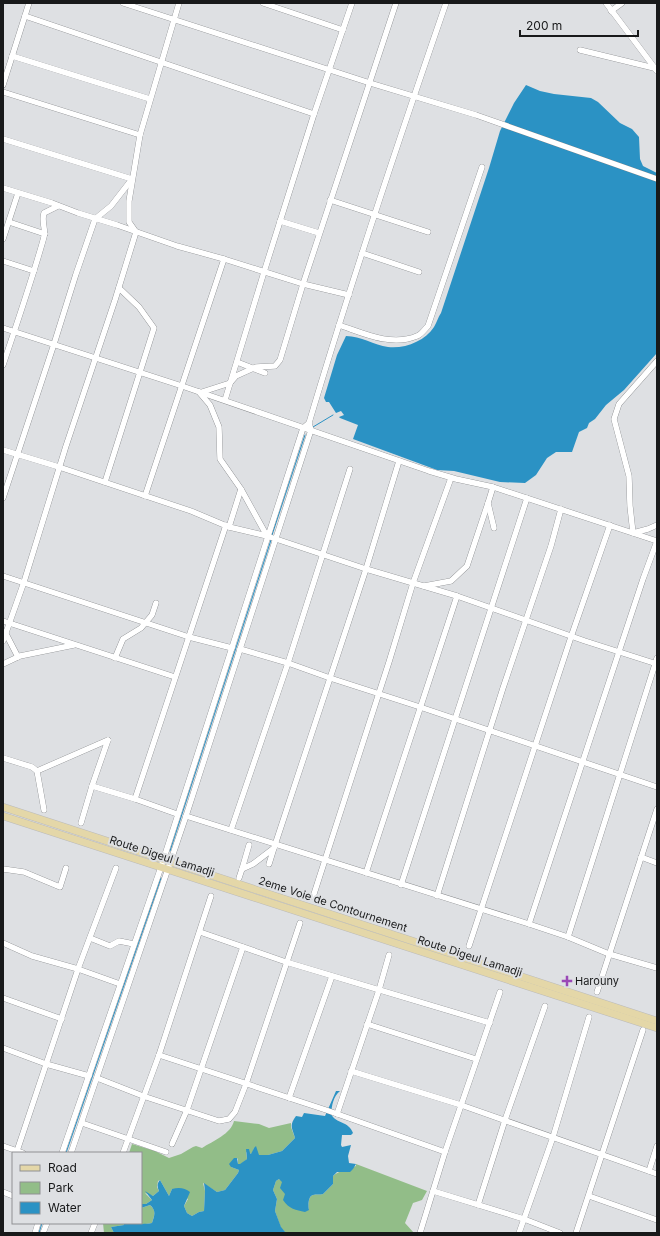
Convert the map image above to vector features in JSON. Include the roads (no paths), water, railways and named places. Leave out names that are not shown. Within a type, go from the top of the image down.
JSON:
[{"type":"main road","name":"2eme Voie de Contournement","points":[[3,807],[163,865],[170,862],[657,1021]]},
{"type":"main road","name":"Route Digeul Lamadji","points":[[3,816],[163,865],[657,1028]]},
{"type":"street","points":[[3,85],[29,3]]},
{"type":"street","points":[[123,3],[370,83],[476,115],[657,179]]},
{"type":"street","points":[[136,232],[129,222],[129,201],[140,135],[179,3]]},
{"type":"street","points":[[263,3],[280,6],[343,30]]},
{"type":"street","points":[[225,400],[314,114],[352,3]]},
{"type":"street","points":[[200,392],[230,383],[236,376],[253,368],[275,366],[280,360],[319,233],[396,3]]},
{"type":"street","points":[[71,1152],[97,1078],[163,865],[177,814],[232,648],[311,430],[309,423],[339,325],[446,3]]},
{"type":"street","points":[[606,3],[654,68]]},
{"type":"street","points":[[611,11],[622,3]]},
{"type":"street","points":[[25,16],[314,114]]},
{"type":"street","points":[[580,50],[654,68]]},
{"type":"street","points":[[12,56],[150,99]]},
{"type":"street","points":[[654,68],[657,60]]},
{"type":"street","points":[[3,92],[140,135]]},
{"type":"street","points":[[3,139],[132,179]]},
{"type":"street","points":[[339,325],[373,337],[399,341],[418,336],[428,326],[482,167]]},
{"type":"street","points":[[3,498],[95,219],[111,206],[132,179]]},
{"type":"street","points":[[3,188],[177,246],[303,284],[349,295]]},
{"type":"street","points":[[3,239],[18,193]]},
{"type":"street","points":[[3,365],[45,234],[42,219],[44,205],[38,199]]},
{"type":"street","points":[[330,200],[428,232]]},
{"type":"street","points":[[44,213],[59,206]]},
{"type":"street","points":[[280,221],[319,233]]},
{"type":"street","points":[[9,222],[45,234]]},
{"type":"street","points":[[3,641],[6,622],[24,582],[136,232]]},
{"type":"street","points":[[362,253],[419,272]]},
{"type":"street","points":[[145,496],[224,259]]},
{"type":"street","points":[[3,261],[34,271]]},
{"type":"street","points":[[104,482],[154,328],[138,307],[119,288]]},
{"type":"street","points":[[3,328],[225,400],[451,478],[493,487],[657,541],[642,579],[529,924]]},
{"type":"street","points":[[633,533],[629,476],[614,419],[619,404],[657,361]]},
{"type":"street","points":[[237,362],[266,373]]},
{"type":"street","points":[[200,392],[210,405],[220,427],[220,460],[241,489],[272,538]]},
{"type":"street","points":[[170,862],[240,649],[303,428],[309,423]]},
{"type":"street","points":[[3,450],[60,467],[191,511],[227,526],[272,538],[413,584],[491,607],[571,637],[656,662],[568,937]]},
{"type":"street","points":[[269,864],[366,569],[399,461]]},
{"type":"street","points":[[232,830],[288,663],[350,468]]},
{"type":"street","points":[[313,897],[413,584],[451,478]]},
{"type":"street","points":[[422,586],[451,581],[467,566],[493,487]]},
{"type":"street","points":[[135,799],[189,636],[241,489]]},
{"type":"street","points":[[401,885],[526,498]]},
{"type":"street","points":[[488,503],[494,528]]},
{"type":"street","points":[[437,896],[551,546],[561,509]]},
{"type":"street","points":[[469,946],[536,747],[571,637],[610,525]]},
{"type":"street","points":[[633,533],[657,525]]},
{"type":"street","points":[[3,576],[146,623],[232,648]]},
{"type":"street","points":[[366,874],[456,596]]},
{"type":"street","points":[[115,658],[123,639],[141,628],[146,623],[152,615],[156,603]]},
{"type":"street","points":[[6,622],[175,678]]},
{"type":"street","points":[[5,632],[18,657]]},
{"type":"street","points":[[3,664],[18,657],[75,645]]},
{"type":"street","points":[[240,649],[288,663],[657,787]]},
{"type":"street","points":[[37,771],[108,740],[81,823]]},
{"type":"street","points":[[3,758],[32,767],[37,771],[44,810]]},
{"type":"street","points":[[92,786],[177,814]]},
{"type":"street","points":[[597,992],[608,954],[657,809]]},
{"type":"street","points":[[186,816],[232,830],[274,846],[324,860],[529,924],[568,937],[608,954],[656,966]]},
{"type":"street","points":[[239,878],[250,845]]},
{"type":"street","points":[[242,869],[253,864],[274,846]]},
{"type":"street","points":[[641,857],[657,863]]},
{"type":"street","points":[[62,1152],[134,944],[163,865]]},
{"type":"street","points":[[3,869],[24,872],[60,887],[66,868]]},
{"type":"street","points":[[17,1151],[78,969],[116,868]]},
{"type":"street","points":[[123,1152],[159,1055],[211,896]]},
{"type":"street","points":[[97,1078],[143,1096],[219,1121],[229,1119],[235,1112],[246,1084],[300,923]]},
{"type":"street","points":[[200,932],[286,962],[490,1023]]},
{"type":"street","points":[[90,938],[110,946],[119,942],[134,944]]},
{"type":"street","points":[[3,943],[32,956],[78,969],[120,984]]},
{"type":"street","points":[[172,1144],[187,1110],[243,948]]},
{"type":"street","points":[[337,1114],[379,990],[389,955]]},
{"type":"street","points":[[289,1098],[332,976]]},
{"type":"street","points":[[421,1233],[445,1152],[500,992]]},
{"type":"street","points":[[3,998],[62,1019]]},
{"type":"street","points":[[478,1205],[505,1120],[545,1006]]},
{"type":"street","points":[[519,1233],[553,1137],[589,1017]]},
{"type":"street","points":[[367,1024],[476,1059]]},
{"type":"street","points":[[576,1233],[643,1030]]},
{"type":"street","points":[[3,1048],[46,1064],[89,1076]]},
{"type":"street","points":[[159,1055],[337,1114],[445,1152]]},
{"type":"street","points":[[351,1072],[461,1105],[657,1174]]},
{"type":"street","points":[[82,1123],[166,1152]]},
{"type":"street","points":[[3,1146],[20,1152]]},
{"type":"street","points":[[649,1171],[657,1146]]},
{"type":"street","points":[[433,1190],[524,1219],[560,1233]]},
{"type":"street","points":[[589,1196],[657,1220]]},
{"type":"water","points":[[526,85],[540,91],[591,98],[598,102],[620,123],[632,129],[639,137],[640,159],[643,166],[657,173],[657,353],[624,390],[606,405],[595,419],[589,423],[587,428],[579,432],[572,452],[556,452],[547,458],[536,475],[525,483],[500,482],[454,471],[437,470],[353,439],[358,425],[340,418],[339,417],[344,415],[341,411],[336,413],[329,402],[326,402],[324,398],[337,355],[346,336],[357,337],[388,347],[401,347],[420,340],[434,327],[441,313],[500,131],[514,103]]},
{"type":"water","points":[[336,1091],[340,1091],[332,1104],[331,1114],[336,1120],[349,1126],[353,1133],[351,1135],[342,1135],[341,1145],[342,1147],[351,1145],[348,1156],[349,1163],[356,1164],[350,1172],[337,1172],[333,1176],[333,1184],[323,1194],[311,1196],[308,1206],[309,1210],[305,1212],[293,1209],[285,1203],[283,1200],[285,1194],[280,1188],[282,1182],[279,1179],[276,1181],[273,1190],[277,1199],[275,1211],[281,1227],[286,1233],[114,1233],[111,1227],[124,1224],[152,1223],[154,1209],[150,1205],[142,1208],[142,1204],[146,1204],[152,1200],[145,1191],[153,1196],[159,1191],[158,1182],[160,1180],[169,1196],[172,1189],[175,1188],[184,1189],[190,1192],[184,1206],[187,1213],[192,1216],[204,1211],[204,1183],[217,1192],[225,1190],[239,1170],[231,1167],[229,1164],[234,1158],[237,1158],[238,1164],[240,1164],[247,1159],[246,1149],[249,1149],[251,1154],[256,1146],[259,1155],[268,1155],[282,1151],[295,1138],[292,1124],[296,1116],[302,1117],[304,1113],[325,1116]]},
{"type":"waterway","points":[[313,427],[333,415]]},
{"type":"waterway","points":[[272,535],[305,435]]},
{"type":"waterway","points":[[170,851],[271,540]]},
{"type":"waterway","points":[[66,1152],[161,878]]},
{"type":"waterway","points":[[39,1233],[42,1224]]},
{"type":"place","name":"Harouny","points":[[567,981]]}]
